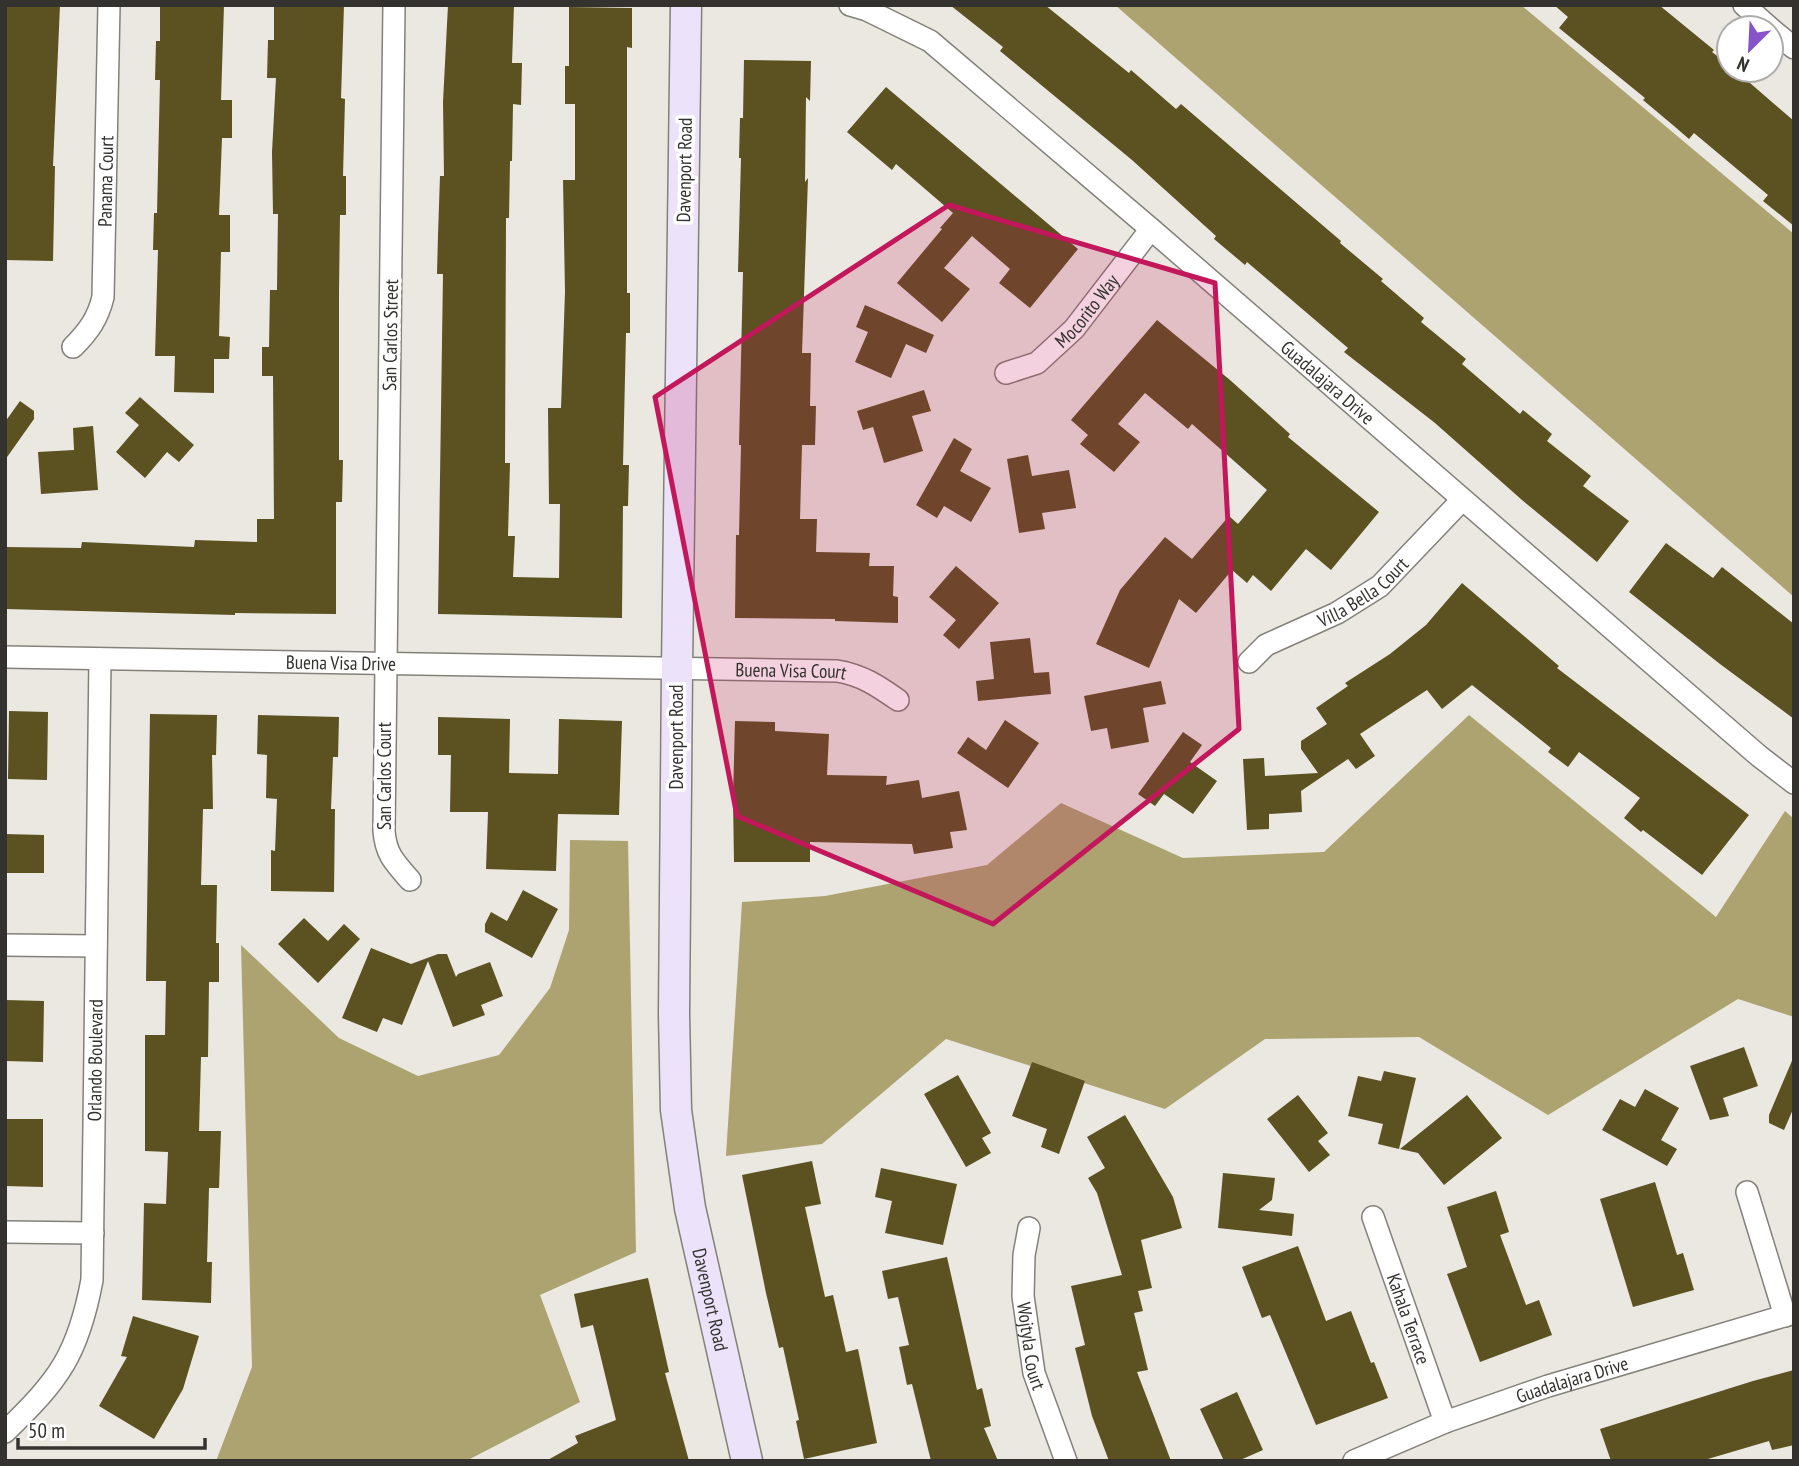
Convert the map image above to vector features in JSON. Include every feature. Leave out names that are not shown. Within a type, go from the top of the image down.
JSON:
[{"type":"street","name":"Panama Court","points":[[73,346],[91,329],[99,314],[103,297],[109,5]]},
{"type":"street","name":"San Carlos Street","points":[[385,664],[394,5]]},
{"type":"street","name":"Davenport Road","points":[[686,5],[677,669],[674,1014],[676,1110],[690,1208],[747,1461]]},
{"type":"street","name":"Guadalajara Drive","points":[[850,5],[867,10],[930,41],[1152,229],[1759,756],[1794,783]]},
{"type":"street","name":"Mocorito Way","points":[[1006,373],[1037,363],[1074,329],[1152,229]]},
{"type":"street","name":"Villa Bella Court","points":[[1249,662],[1266,645],[1337,613],[1380,586],[1462,500]]},
{"type":"street","name":"Buena Visa Drive","points":[[5,657],[677,669]]},
{"type":"street","name":"Orlando Boulevard","points":[[5,1432],[46,1391],[64,1366],[85,1318],[92,1280],[100,659]]},
{"type":"street","name":"San Carlos Court","points":[[385,664],[384,831],[386,848],[395,864],[410,880]]},
{"type":"street","name":"Buena Visa Court","points":[[677,669],[837,671],[856,674],[873,682],[898,700]]},
{"type":"street","points":[[5,944],[96,946]]},
{"type":"street","points":[[1747,1192],[1789,1314]]},
{"type":"street","name":"Kahala Terrace","points":[[1373,1217],[1445,1422]]},
{"type":"street","name":"Wojtyla Court","points":[[1029,1228],[1024,1255],[1023,1296],[1034,1373],[1066,1461]]},
{"type":"street","points":[[5,1232],[93,1233]]},
{"type":"street","name":"Guadalajara Drive","points":[[1354,1461],[1445,1422],[1548,1386],[1789,1314]]},
{"type":"highlighted area","points":[[949,205],[1215,283],[1239,729],[993,924],[737,816],[655,397]]},
{"type":"shaded area","points":[[1115,5],[1521,5],[1794,234],[1794,597]]},
{"type":"shaded area","points":[[1469,715],[1716,917],[1785,811],[1794,819],[1794,1017],[1738,999],[1548,1115],[1419,1037],[1265,1039],[1165,1109],[946,1039],[822,1144],[726,1156],[742,902],[825,896],[987,865],[1061,803],[1183,858],[1324,852]]},
{"type":"shaded area","points":[[570,840],[628,841],[636,1252],[540,1295],[580,1402],[466,1461],[216,1461],[252,1367],[241,945],[339,1038],[418,1076],[499,1055],[550,988],[569,930]]},
{"type":"building","points":[[5,5],[60,5],[53,166],[53,261],[5,260]]},
{"type":"building","points":[[160,5],[224,5],[221,100],[232,100],[232,138],[222,138],[219,215],[230,215],[230,252],[221,252],[219,336],[230,337],[229,359],[214,359],[214,393],[174,392],[175,356],[155,356],[158,250],[153,250],[154,213],[157,213],[160,80],[155,80],[156,41],[160,41]]},
{"type":"building","points":[[274,5],[344,5],[341,98],[345,99],[343,176],[346,176],[346,215],[340,215],[339,291],[339,460],[343,460],[342,502],[336,502],[336,614],[235,615],[5,609],[5,547],[81,548],[82,542],[194,547],[195,540],[257,542],[257,519],[274,519],[273,376],[262,376],[262,347],[269,347],[270,290],[277,290],[278,214],[273,214],[272,152],[276,78],[267,78],[268,40],[274,40]]},
{"type":"building","points":[[448,5],[514,5],[512,63],[522,63],[521,105],[513,104],[509,218],[506,218],[505,463],[510,463],[508,536],[515,536],[513,577],[559,578],[560,504],[549,504],[548,408],[561,408],[565,292],[563,180],[575,180],[575,104],[565,104],[565,66],[569,66],[569,7],[632,8],[632,48],[627,47],[627,293],[630,293],[630,333],[626,333],[623,465],[629,465],[628,506],[623,506],[622,618],[438,614],[443,274],[437,274],[440,176],[444,176],[443,102]]},
{"type":"building","points":[[950,5],[1045,5],[1129,73],[1131,70],[1176,109],[1181,104],[1341,241],[1340,243],[1424,318],[1421,322],[1466,359],[1462,364],[1520,414],[1523,410],[1552,434],[1547,441],[1591,476],[1583,486],[1629,521],[1597,562],[1435,423],[1344,352],[1348,348],[1247,262],[1245,265],[1214,239],[1216,236],[1132,160],[1000,51],[1003,47]]},
{"type":"building","points":[[1554,5],[1659,5],[1714,50],[1715,84],[1751,84],[1794,121],[1794,226],[1763,201],[1768,195],[1694,133],[1689,139],[1643,100],[1645,98],[1559,28],[1568,17]]},
{"type":"building","points":[[744,60],[811,61],[810,101],[806,97],[805,182],[808,178],[802,353],[811,353],[810,406],[816,406],[815,445],[802,445],[800,519],[817,519],[816,552],[870,553],[869,566],[894,566],[893,596],[898,597],[898,623],[735,618],[743,272],[738,272],[739,158]]},
{"type":"building","points":[[886,87],[1078,249],[1030,308],[999,283],[1010,269],[972,236],[944,268],[970,289],[942,322],[897,283],[953,213],[896,164],[892,170],[847,132]]},
{"type":"building","points":[[865,305],[934,335],[926,353],[906,344],[891,378],[855,362],[868,332],[856,327]]},
{"type":"building","points":[[1157,320],[1230,380],[1290,434],[1288,437],[1379,512],[1331,570],[1306,549],[1271,591],[1253,575],[1247,583],[1232,570],[1196,613],[1179,599],[1149,668],[1096,644],[1120,590],[1165,537],[1192,559],[1229,516],[1238,524],[1267,490],[1192,424],[1188,429],[1145,393],[1118,424],[1140,442],[1114,472],[1080,444],[1088,435],[1071,420]]},
{"type":"building","points":[[924,390],[931,411],[912,416],[923,451],[884,463],[873,427],[863,430],[857,411]]},
{"type":"building","points":[[140,397],[194,445],[179,462],[167,452],[145,478],[116,452],[139,425],[125,413]]},
{"type":"building","points":[[20,401],[34,411],[34,419],[5,460],[5,422]]},
{"type":"building","points":[[93,426],[98,490],[41,494],[38,452],[74,450],[73,428]]},
{"type":"building","points":[[954,438],[972,449],[960,471],[991,488],[971,522],[944,506],[937,518],[916,505]]},
{"type":"building","points":[[1028,455],[1032,476],[1069,470],[1076,508],[1042,513],[1045,529],[1019,533],[1007,459]]},
{"type":"building","points":[[1666,543],[1713,578],[1722,567],[1794,624],[1794,719],[1629,592]]},
{"type":"building","points":[[956,566],[999,603],[959,649],[943,635],[956,620],[929,597]]},
{"type":"building","points":[[1462,583],[1559,666],[1557,668],[1749,815],[1702,875],[1624,818],[1640,798],[1579,752],[1568,767],[1548,752],[1551,748],[1472,685],[1442,709],[1427,690],[1360,734],[1375,756],[1356,769],[1348,759],[1301,791],[1302,812],[1269,814],[1269,829],[1247,830],[1243,759],[1264,758],[1265,776],[1318,773],[1301,749],[1301,741],[1327,724],[1316,708],[1348,686],[1345,683],[1390,654],[1426,625]]},
{"type":"building","points":[[1030,638],[1034,673],[1049,672],[1051,694],[978,701],[976,681],[994,679],[990,642]]},
{"type":"building","points":[[1161,681],[1166,704],[1143,708],[1149,742],[1111,749],[1107,728],[1091,731],[1084,696]]},
{"type":"building","points":[[9,711],[48,712],[47,780],[8,779]]},
{"type":"building","points":[[150,714],[217,715],[216,755],[212,755],[213,809],[203,809],[201,885],[217,885],[216,943],[219,943],[219,982],[209,982],[208,1057],[201,1057],[199,1131],[221,1131],[219,1188],[209,1188],[207,1262],[212,1262],[211,1303],[142,1300],[144,1203],[166,1204],[168,1152],[145,1151],[145,1035],[165,1035],[166,981],[146,981]]},
{"type":"building","points":[[258,715],[339,717],[338,757],[333,757],[331,809],[335,809],[334,892],[271,891],[271,850],[275,851],[277,799],[266,798],[267,755],[257,754]]},
{"type":"building","points":[[438,717],[510,719],[509,773],[558,774],[559,719],[622,721],[619,815],[558,814],[556,871],[486,869],[488,812],[450,812],[451,755],[438,755]]},
{"type":"building","points":[[1005,720],[1039,743],[1008,788],[957,753],[968,737],[986,750]]},
{"type":"building","points":[[735,721],[775,722],[775,731],[829,734],[827,775],[887,776],[886,785],[919,780],[922,798],[959,791],[967,830],[950,832],[953,848],[914,854],[912,844],[810,842],[810,862],[734,862]]},
{"type":"building","points":[[1183,732],[1202,745],[1190,762],[1217,781],[1193,814],[1164,794],[1155,806],[1138,794]]},
{"type":"building","points":[[5,834],[44,835],[44,873],[5,873]]},
{"type":"building","points":[[523,890],[558,909],[532,958],[485,932],[485,924],[491,912],[507,921]]},
{"type":"building","points":[[304,918],[328,941],[344,924],[360,939],[318,983],[278,944]]},
{"type":"building","points":[[371,948],[411,964],[438,954],[447,954],[456,977],[490,962],[503,996],[481,1005],[485,1015],[453,1027],[428,961],[402,1025],[383,1018],[377,1032],[342,1018]]},
{"type":"building","points":[[5,1000],[44,1001],[43,1062],[5,1061]]},
{"type":"building","points":[[1744,1047],[1758,1086],[1723,1098],[1729,1116],[1710,1120],[1690,1066]]},
{"type":"building","points":[[1794,1056],[1794,1107],[1784,1130],[1769,1123],[1769,1115]]},
{"type":"building","points":[[1032,1062],[1085,1081],[1059,1154],[1041,1147],[1047,1129],[1012,1116]]},
{"type":"building","points":[[1384,1071],[1416,1078],[1399,1149],[1378,1144],[1383,1124],[1348,1116],[1358,1076],[1381,1081]]},
{"type":"building","points":[[958,1075],[991,1133],[982,1138],[991,1153],[966,1167],[924,1094]]},
{"type":"building","points":[[1645,1089],[1679,1108],[1661,1140],[1677,1149],[1667,1166],[1602,1130],[1620,1099],[1635,1107]]},
{"type":"building","points":[[1298,1095],[1328,1133],[1318,1141],[1330,1155],[1309,1172],[1267,1119]]},
{"type":"building","points":[[1467,1095],[1502,1138],[1444,1185],[1418,1153],[1400,1149]]},
{"type":"building","points":[[1125,1115],[1173,1197],[1182,1228],[1141,1240],[1152,1288],[1138,1291],[1143,1311],[1134,1313],[1148,1370],[1137,1372],[1171,1461],[1109,1461],[1092,1416],[1075,1348],[1085,1345],[1071,1286],[1122,1275],[1097,1193],[1088,1178],[1105,1168],[1087,1137]]},
{"type":"building","points":[[5,1119],[43,1119],[43,1187],[5,1186]]},
{"type":"building","points":[[812,1161],[821,1204],[805,1207],[825,1297],[833,1295],[846,1352],[858,1349],[877,1443],[804,1459],[796,1421],[799,1420],[783,1347],[779,1348],[766,1293],[742,1175]]},
{"type":"building","points":[[881,1168],[957,1184],[943,1245],[885,1233],[892,1201],[875,1197]]},
{"type":"building","points":[[1223,1173],[1275,1178],[1272,1200],[1259,1210],[1294,1214],[1292,1236],[1218,1228]]},
{"type":"building","points":[[1655,1182],[1677,1255],[1683,1253],[1694,1290],[1633,1307],[1600,1199]]},
{"type":"building","points":[[1496,1191],[1509,1232],[1500,1235],[1526,1305],[1539,1300],[1552,1335],[1480,1362],[1447,1274],[1467,1267],[1447,1207]]},
{"type":"building","points":[[1298,1246],[1326,1321],[1351,1311],[1388,1398],[1316,1425],[1270,1315],[1262,1318],[1242,1267]]},
{"type":"building","points":[[947,1257],[977,1390],[982,1388],[991,1426],[984,1428],[998,1461],[931,1461],[912,1384],[907,1385],[899,1347],[909,1345],[898,1297],[888,1299],[882,1271]]},
{"type":"building","points":[[648,1278],[669,1372],[665,1373],[689,1461],[546,1461],[578,1443],[575,1436],[616,1420],[593,1325],[581,1328],[574,1294]]},
{"type":"building","points":[[133,1316],[199,1336],[183,1389],[154,1439],[99,1406],[127,1357],[121,1356]]},
{"type":"building","points":[[1794,1370],[1794,1445],[1772,1450],[1769,1441],[1701,1461],[1611,1461],[1600,1429]]},
{"type":"building","points":[[1237,1392],[1263,1450],[1238,1461],[1224,1461],[1200,1409]]}]
